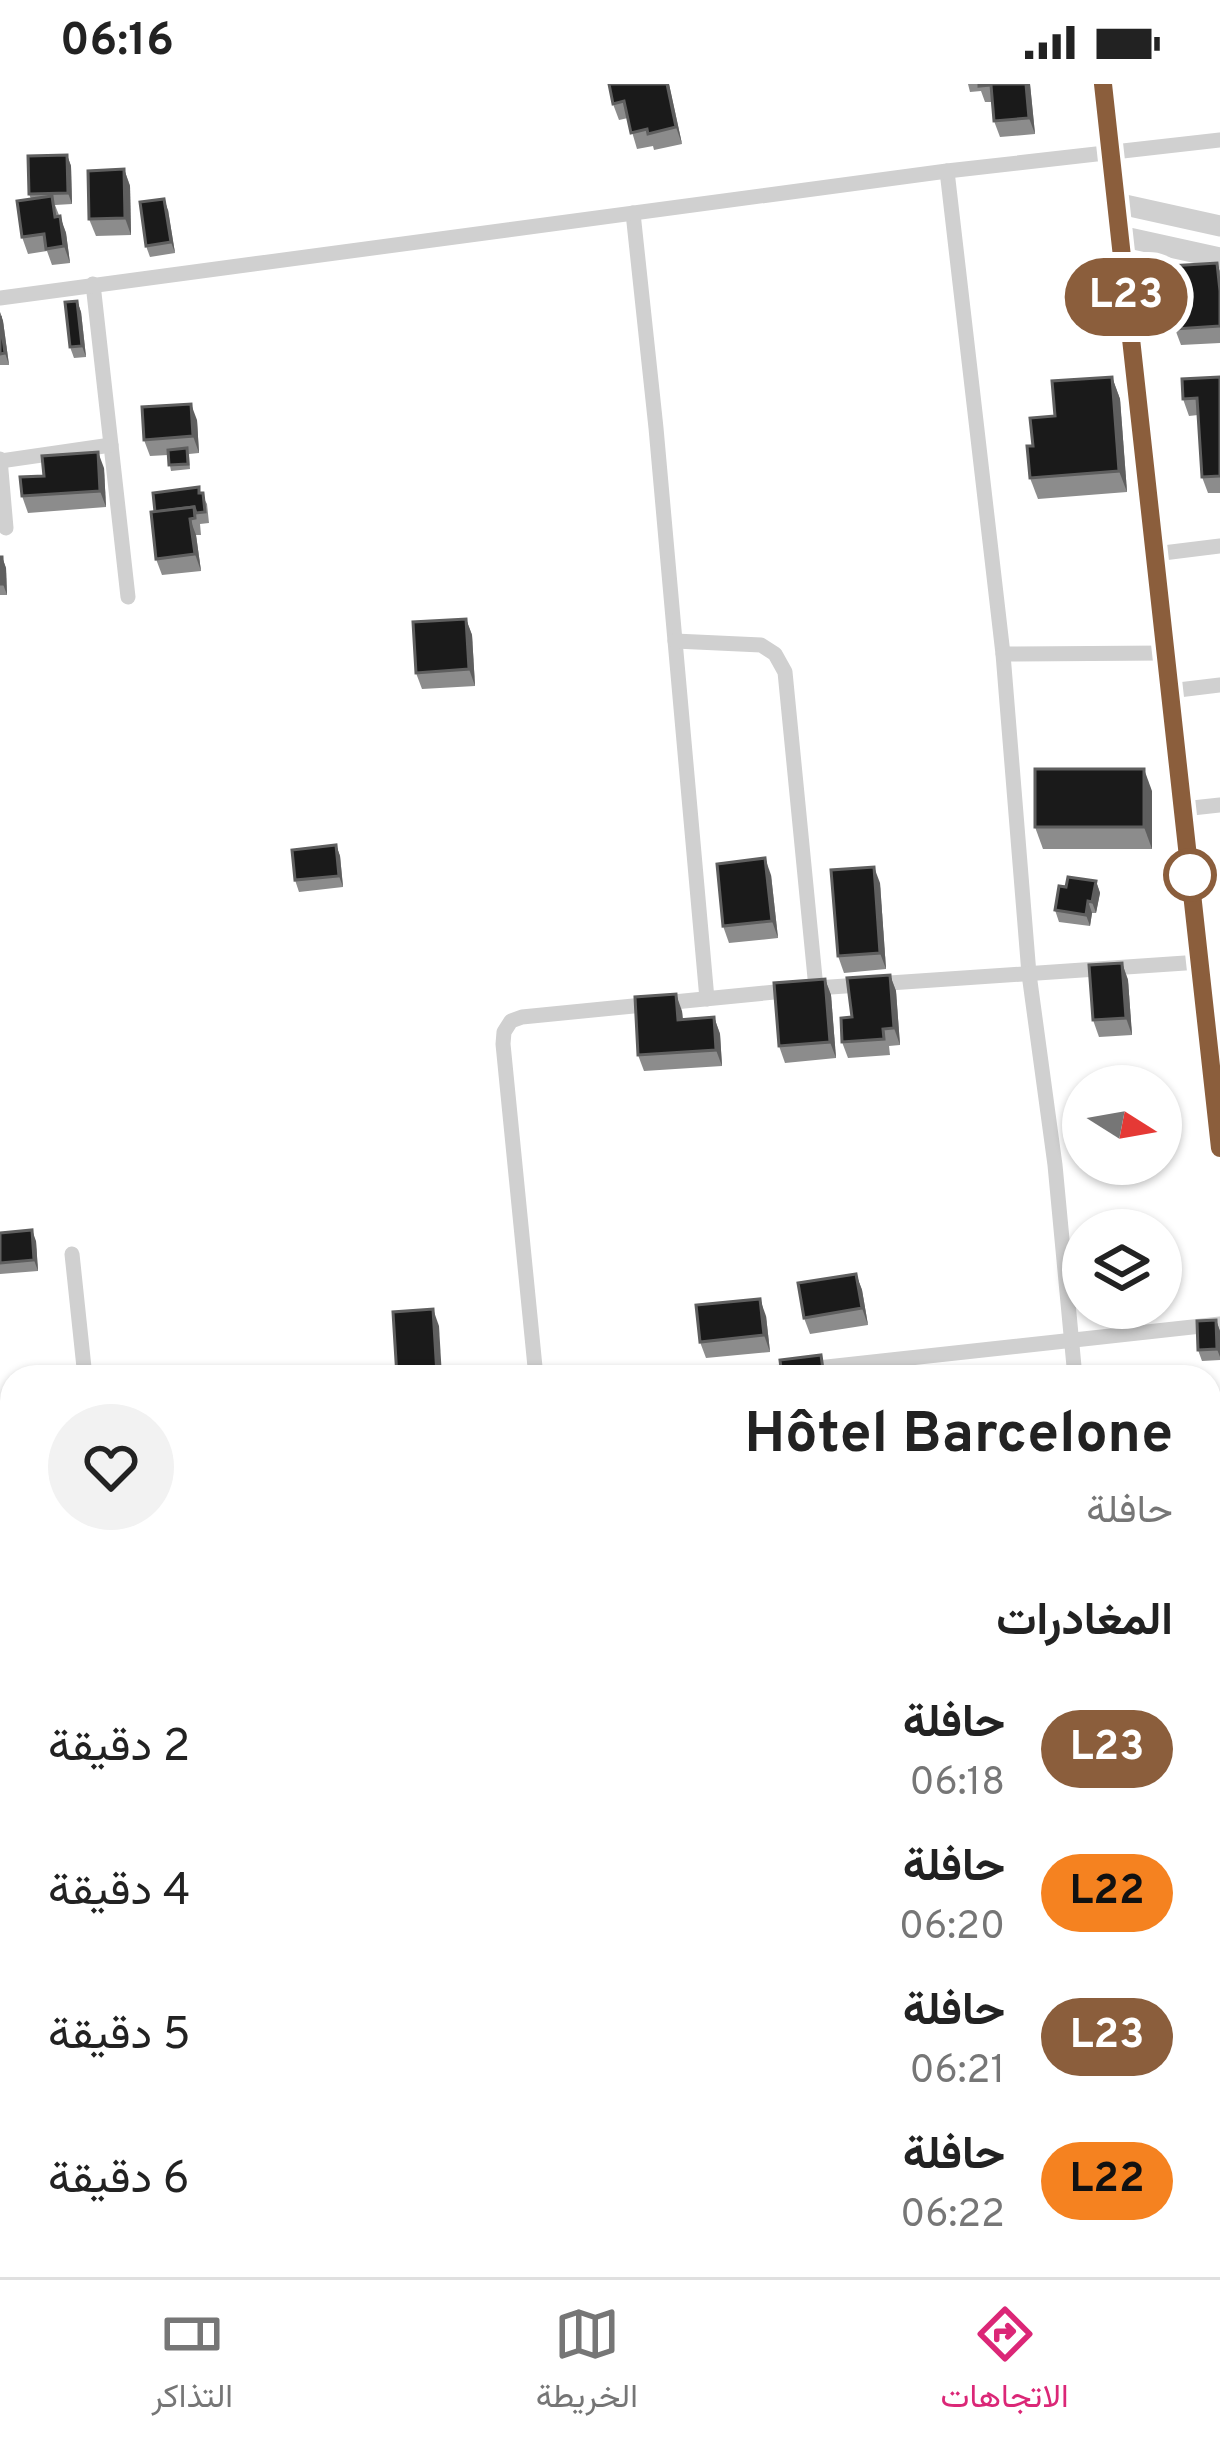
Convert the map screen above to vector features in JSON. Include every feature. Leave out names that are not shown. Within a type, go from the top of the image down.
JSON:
[{"type":"main road","points":[[1103,84],[1200,962],[1212,1010],[1220,1148]]},
{"type":"street","points":[[0,298],[947,171],[1220,140]]},
{"type":"street","points":[[947,171],[1003,654],[1029,974],[1075,1365]]},
{"type":"street","points":[[1116,203],[1220,226]]},
{"type":"street","points":[[633,213],[706,999]]},
{"type":"street","points":[[1120,236],[1220,258]]},
{"type":"street","points":[[93,284],[128,597]]},
{"type":"street","points":[[5,528],[0,460],[111,445]]},
{"type":"street","points":[[1155,554],[1220,546]]},
{"type":"street","points":[[675,641],[761,645],[775,655],[784,672],[816,988]]},
{"type":"street","points":[[1003,654],[1166,653]]},
{"type":"street","points":[[1170,691],[1220,685]]},
{"type":"street","points":[[1183,809],[1220,805]]},
{"type":"street","points":[[535,1365],[503,1044],[511,1021],[816,988],[1200,962]]},
{"type":"street","points":[[72,1254],[84,1365]]},
{"type":"street","points":[[846,1365],[1220,1324]]},
{"type":"building","points":[[609,84],[667,84],[676,127],[631,133],[624,101],[613,104]]},
{"type":"building","points":[[979,84],[1026,84],[1029,118],[994,121],[991,85]]},
{"type":"building","points":[[67,155],[68,193],[29,194],[28,156]]},
{"type":"building","points":[[124,169],[125,218],[89,219],[88,171]]},
{"type":"building","points":[[52,196],[64,246],[46,249],[44,234],[22,237],[17,201]]},
{"type":"building","points":[[164,199],[171,242],[146,246],[140,202]]},
{"type":"building","points":[[1217,263],[1220,326],[1175,329],[1173,302],[1163,302],[1163,287],[1171,287],[1170,266]]},
{"type":"building","points":[[77,301],[82,346],[70,347],[65,302]]},
{"type":"building","points":[[0,316],[5,353],[0,354]]},
{"type":"building","points":[[1112,377],[1119,471],[1030,478],[1030,418],[1055,416],[1052,381]]},
{"type":"building","points":[[1220,377],[1220,476],[1202,477],[1197,398],[1183,399],[1182,379]]},
{"type":"building","points":[[191,404],[193,436],[144,440],[142,407]]},
{"type":"building","points":[[187,448],[188,464],[169,465],[168,450]]},
{"type":"building","points":[[98,452],[100,491],[22,496],[20,477],[44,476],[42,456]]},
{"type":"building","points":[[199,487],[205,512],[196,513],[194,507],[155,512],[153,493]]},
{"type":"building","points":[[194,507],[195,518],[190,519],[195,554],[156,559],[151,512]]},
{"type":"building","points":[[466,619],[469,669],[416,673],[413,622]]},
{"type":"building","points":[[1035,769],[1144,769],[1144,827],[1035,827]]},
{"type":"building","points":[[336,845],[339,876],[295,880],[292,850]]},
{"type":"building","points":[[765,858],[772,921],[723,926],[717,864]]},
{"type":"building","points":[[874,867],[880,953],[838,956],[831,870]]},
{"type":"building","points":[[1068,877],[1096,881],[1086,915],[1055,910],[1059,886],[1066,887]]},
{"type":"building","points":[[1122,963],[1126,1018],[1093,1020],[1089,965]]},
{"type":"building","points":[[890,975],[894,1028],[883,1029],[884,1039],[842,1042],[841,1018],[852,1017],[847,978]]},
{"type":"building","points":[[825,979],[830,1042],[779,1046],[774,983]]},
{"type":"building","points":[[676,994],[678,1020],[714,1017],[716,1050],[638,1055],[635,997]]},
{"type":"building","points":[[32,1230],[34,1260],[0,1263],[0,1233]]},
{"type":"building","points":[[856,1274],[862,1308],[804,1318],[798,1283]]},
{"type":"building","points":[[760,1299],[764,1335],[700,1342],[696,1305]]},
{"type":"building","points":[[433,1309],[436,1365],[396,1365],[393,1312]]},
{"type":"building","points":[[1216,1320],[1217,1349],[1198,1350],[1197,1321]]},
{"type":"building","points":[[821,1355],[822,1365],[781,1365],[780,1360]]},
{"type":"bus line","name":"L23","points":[[1103,84],[1220,1148]]}]
